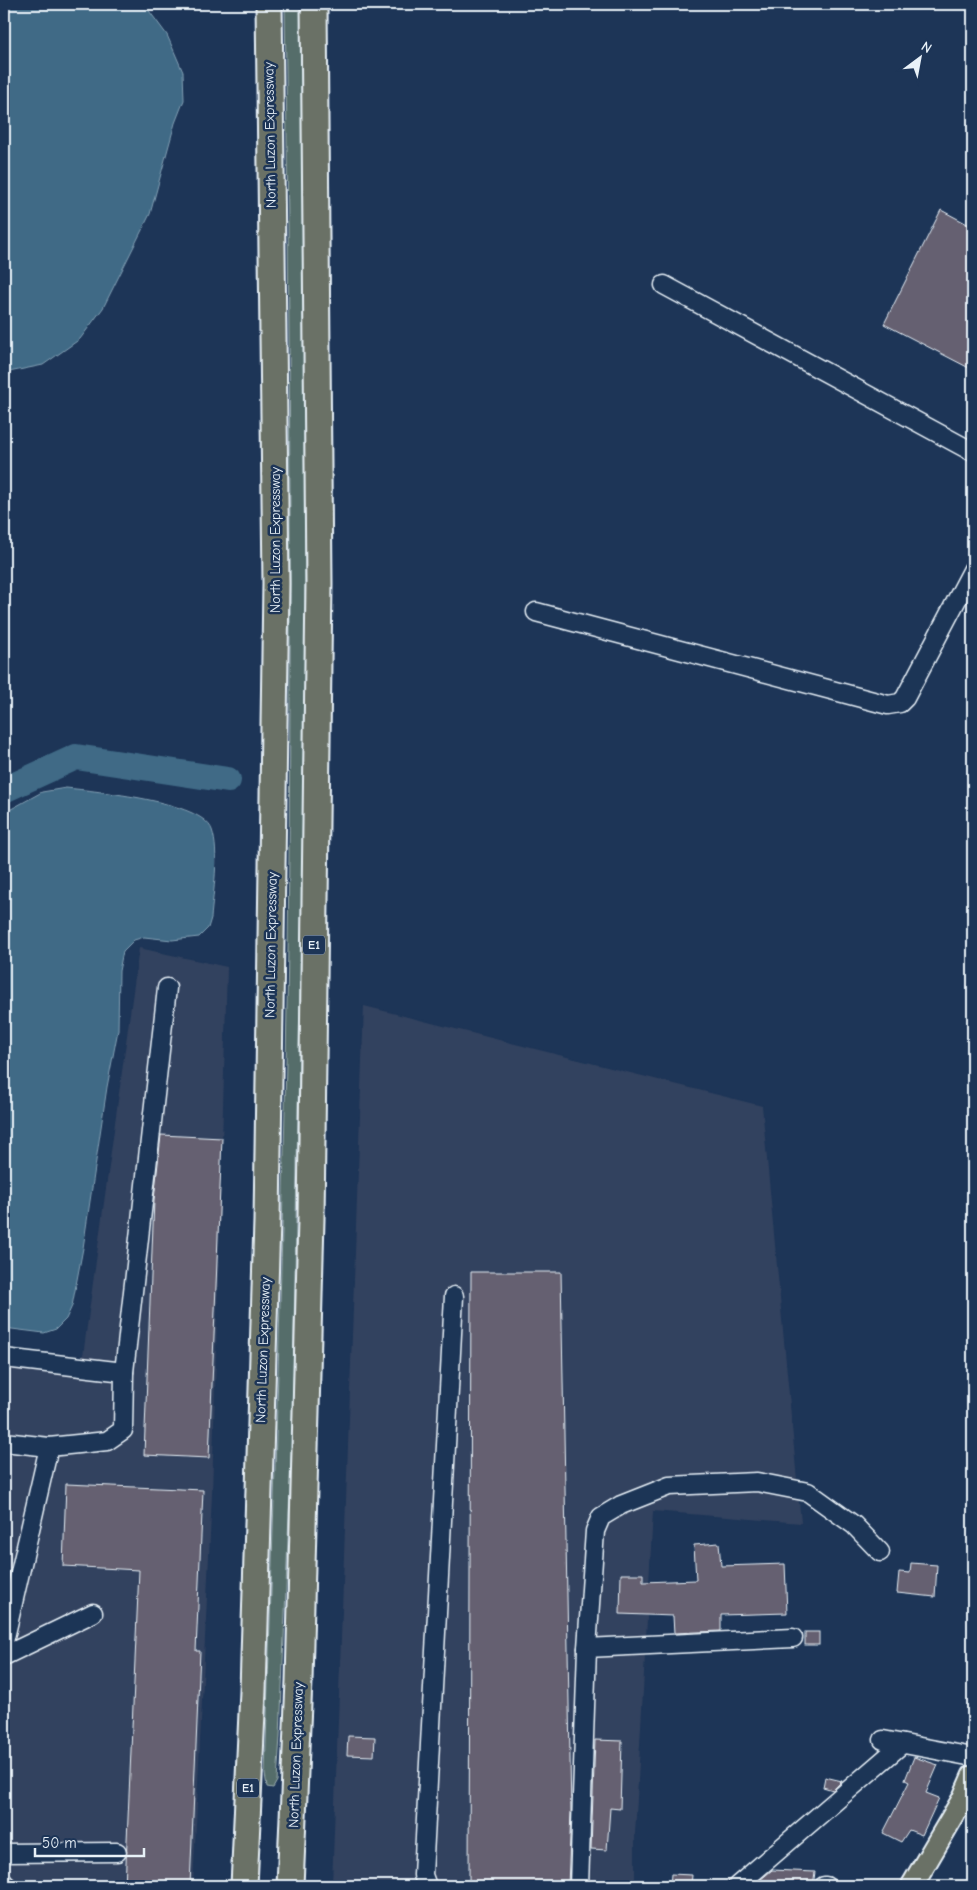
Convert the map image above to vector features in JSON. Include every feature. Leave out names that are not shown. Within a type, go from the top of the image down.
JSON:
[{"type":"highway","name":"North Luzon Expressway","points":[[244,1886],[253,1690],[267,1221],[276,582],[269,4]]},
{"type":"highway","name":"North Luzon Expressway","points":[[290,1886],[299,1681],[311,1219],[318,682],[319,583],[314,4]]},
{"type":"highway","points":[[232,1886],[240,1740],[253,1690]]},
{"type":"main road","points":[[912,1886],[968,1799],[973,1776]]},
{"type":"lane","points":[[664,285],[973,452]]},
{"type":"lane","points":[[536,612],[888,705],[900,703],[905,698],[973,568]]},
{"type":"lane","points":[[4,1442],[49,1447],[107,1441],[123,1430],[124,1372],[167,988]]},
{"type":"lane","points":[[427,1886],[423,1875],[454,1296]]},
{"type":"lane","points":[[4,1358],[124,1372]]},
{"type":"lane","points":[[4,1642],[49,1447]]},
{"type":"lane","points":[[579,1886],[587,1648],[595,1531],[601,1517],[621,1505],[669,1486],[757,1482],[808,1492],[854,1525],[880,1552]]},
{"type":"lane","points":[[4,1656],[94,1613]]},
{"type":"lane","points":[[587,1648],[793,1638]]},
{"type":"lane","points":[[883,1740],[973,1757]]},
{"type":"lane","points":[[737,1886],[902,1744]]},
{"type":"lane","points":[[4,1853],[117,1852]]},
{"type":"lane","points":[[4,1883],[7,1886]]},
{"type":"shaded area","points":[[4,4],[144,4],[167,35],[183,72],[184,100],[175,123],[150,214],[103,308],[80,339],[43,365],[4,373]]},
{"type":"shaded area","points":[[66,788],[146,799],[189,812],[204,820],[212,830],[216,850],[211,918],[208,928],[199,937],[172,940],[144,937],[134,940],[123,951],[119,971],[118,1030],[72,1306],[66,1319],[56,1329],[44,1333],[4,1328],[4,813],[42,792]]},
{"type":"shaded area","points":[[139,948],[227,967],[212,1494],[193,1886],[4,1886],[4,1355],[82,1363]]},
{"type":"shaded area","points":[[364,1006],[762,1106],[801,1523],[653,1511],[635,1834],[635,1886],[332,1886]]},
{"type":"green space","points":[[285,4],[303,4],[305,727],[292,1438],[280,1737],[277,1781],[273,1788],[267,1787],[265,1774],[286,1050],[290,711],[290,476]]},
{"type":"building","points":[[941,210],[973,227],[973,370],[884,324]]},
{"type":"building","points":[[161,1135],[222,1138],[209,1458],[144,1455],[154,1200]]},
{"type":"building","points":[[471,1272],[561,1272],[571,1812],[568,1886],[469,1886]]},
{"type":"building","points":[[66,1484],[203,1490],[196,1651],[200,1651],[190,1886],[125,1886],[139,1570],[63,1566]]},
{"type":"building","points":[[719,1543],[721,1566],[785,1564],[787,1613],[721,1615],[721,1631],[674,1633],[673,1616],[620,1614],[621,1574],[643,1574],[643,1582],[696,1580],[694,1545]]},
{"type":"building","points":[[911,1563],[937,1565],[935,1597],[897,1593],[899,1572],[910,1573]]},
{"type":"building","points":[[805,1632],[819,1632],[819,1645],[805,1645]]},
{"type":"building","points":[[348,1736],[375,1737],[374,1756],[347,1755]]},
{"type":"building","points":[[595,1740],[622,1741],[620,1809],[610,1808],[607,1850],[591,1849]]},
{"type":"building","points":[[914,1757],[938,1765],[926,1793],[939,1798],[922,1835],[909,1830],[901,1842],[883,1833],[909,1782],[905,1780]]},
{"type":"building","points":[[825,1777],[842,1781],[833,1790],[823,1787]]},
{"type":"building","points":[[772,1870],[815,1872],[813,1886],[753,1886]]},
{"type":"building","points":[[671,1874],[692,1875],[691,1886],[670,1886]]},
{"type":"waterway","points":[[4,790],[76,757],[228,780]]}]
